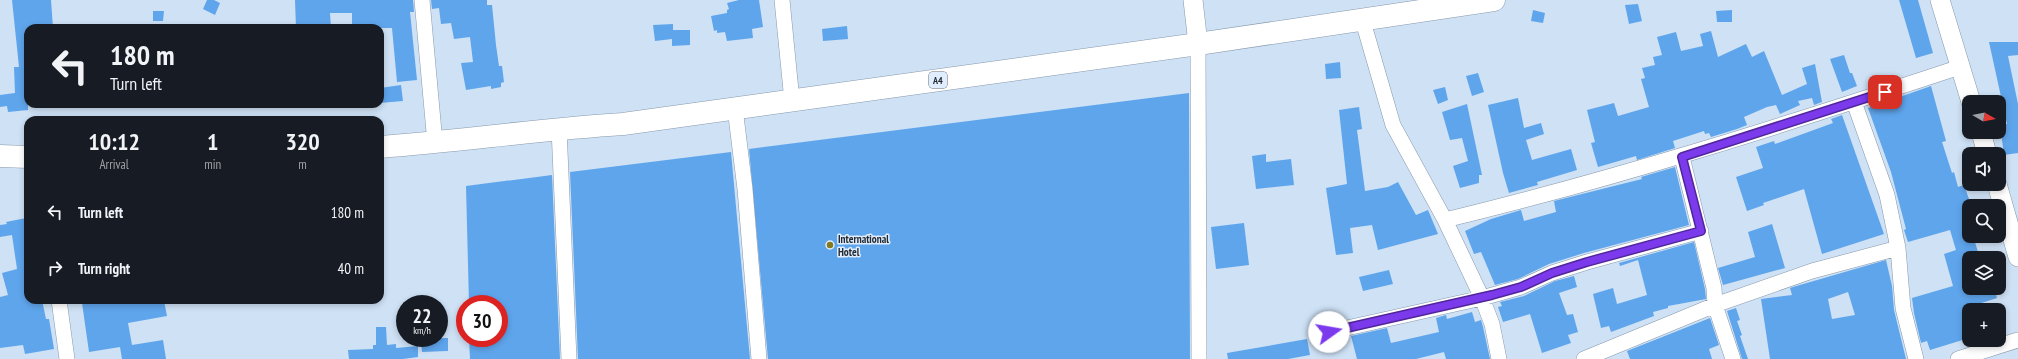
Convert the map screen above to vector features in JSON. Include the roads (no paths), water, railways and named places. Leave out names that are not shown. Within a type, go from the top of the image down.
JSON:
[{"type":"highway","name":"A4","points":[[384,147],[435,143],[559,128],[623,124],[1198,44],[1362,18],[1494,0]]},
{"type":"highway","points":[[0,156],[24,157]]},
{"type":"street","points":[[422,0],[435,143]]},
{"type":"street","points":[[782,0],[792,101]]},
{"type":"street","points":[[1193,0],[1198,44],[1200,359]]},
{"type":"street","points":[[1940,0],[1969,95]]},
{"type":"street","points":[[1362,18],[1393,125],[1445,220],[1482,298],[1492,324],[1499,359]]},
{"type":"street","points":[[1445,220],[1543,197],[1682,157],[1960,67]]},
{"type":"street","points":[[1854,102],[1887,196],[1898,248],[1903,308],[1916,359]]},
{"type":"street","points":[[735,108],[745,190],[760,359]]},
{"type":"street","points":[[559,128],[569,359]]},
{"type":"street","points":[[1682,157],[1714,288],[1715,305],[1733,359]]},
{"type":"street","points":[[1999,191],[2018,257]]},
{"type":"street","points":[[1329,332],[1482,298],[1521,287],[1552,273],[1587,262],[1701,231]]},
{"type":"street","points":[[1584,359],[1612,354],[1715,305],[1812,271],[1898,248]]},
{"type":"street","points":[[59,304],[64,359]]},
{"type":"street","points":[[1958,359],[2018,340]]},
{"type":"place","name":"International Hotel","points":[[830,245]]}]
